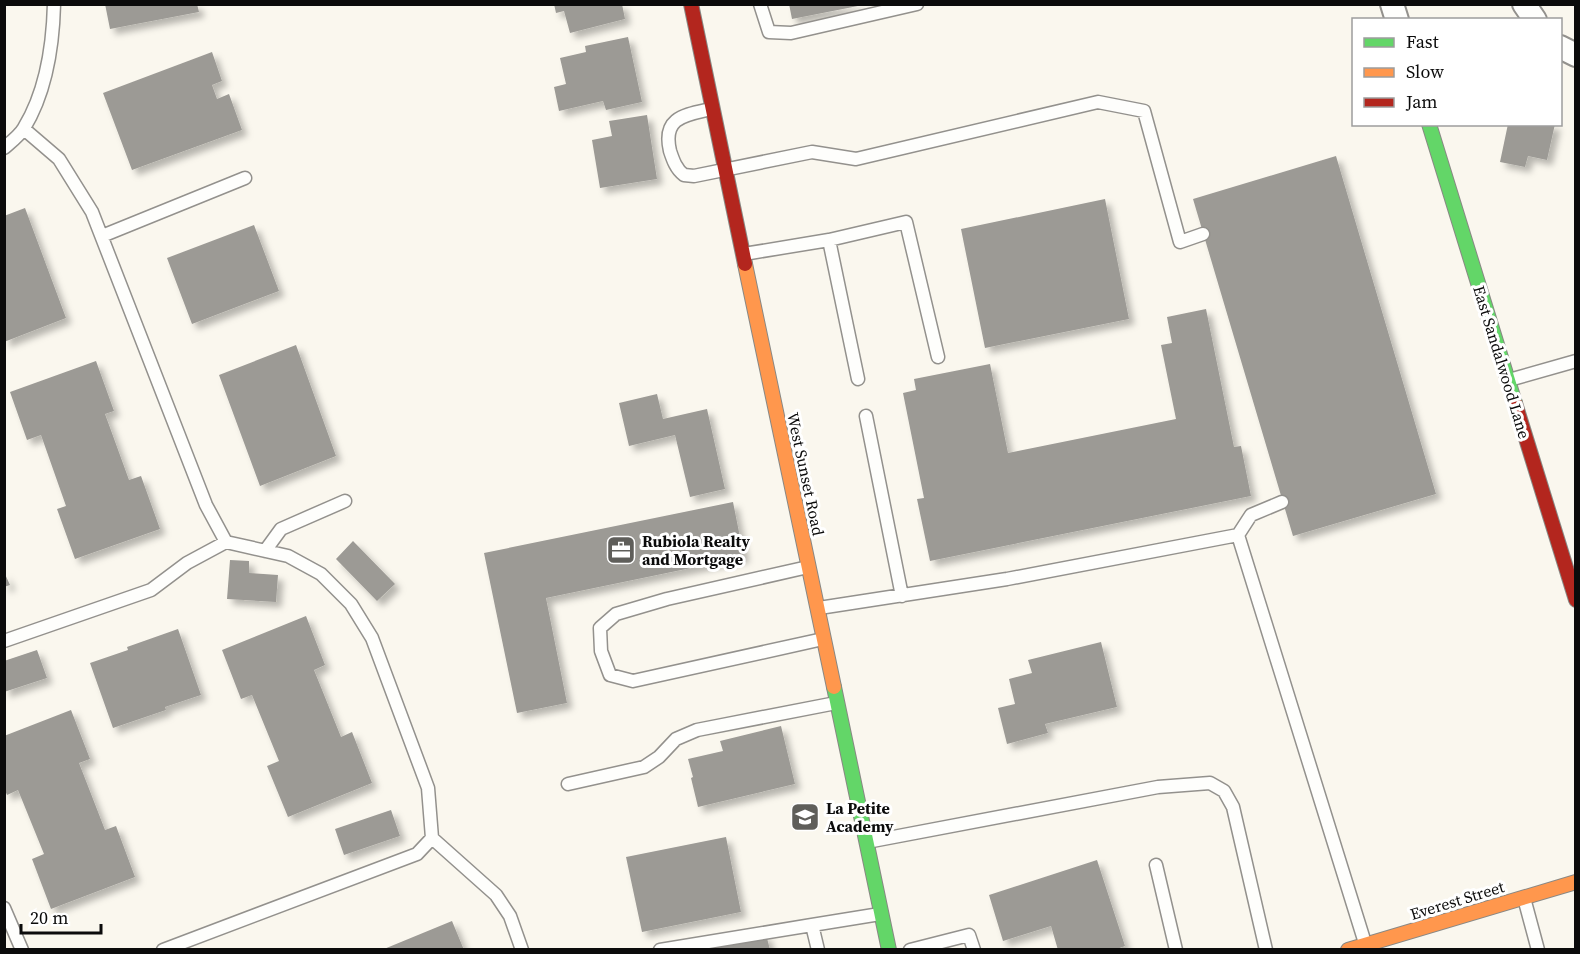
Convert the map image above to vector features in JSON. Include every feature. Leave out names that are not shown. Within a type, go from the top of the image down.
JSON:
[{"type":"main road","name":"West Sunset Road","points":[[692,4],[889,950]]},
{"type":"main road","name":"East Sandalwood Lane","points":[[1430,126],[1575,600]]},
{"type":"main road","name":"Everest Street","points":[[1349,949],[1575,882]]},
{"type":"street","points":[[1524,4],[1534,18]]},
{"type":"lane","points":[[4,148],[24,129],[43,85],[53,37],[54,4]]},
{"type":"lane","points":[[760,4],[769,32],[791,33],[917,4]]},
{"type":"lane","points":[[713,108],[681,116],[669,132],[668,141],[675,165],[684,175],[694,176],[812,152],[856,159],[1098,102],[1144,111],[1180,242],[1203,234]]},
{"type":"lane","points":[[24,129],[59,159],[92,212],[206,505],[226,542]]},
{"type":"lane","points":[[102,236],[245,178]]},
{"type":"lane","points":[[744,254],[829,240],[906,222],[938,357]]},
{"type":"lane","points":[[829,240],[858,380]]},
{"type":"lane","points":[[1508,381],[1575,361]]},
{"type":"lane","points":[[866,416],[902,596]]},
{"type":"lane","points":[[265,551],[281,529],[345,501]]},
{"type":"lane","points":[[818,608],[1006,579],[1238,536],[1251,515],[1282,502]]},
{"type":"lane","points":[[1238,536],[1366,944]]},
{"type":"lane","points":[[4,641],[151,590],[187,563],[226,542],[288,556],[321,574],[351,604],[372,638],[428,788],[432,838],[496,895],[510,916],[522,950]]},
{"type":"lane","points":[[809,567],[667,599],[616,614],[600,628],[601,651],[610,675],[633,681],[824,638]]},
{"type":"lane","points":[[568,784],[644,766],[659,757],[676,739],[697,730],[837,703]]},
{"type":"lane","points":[[866,842],[1158,787],[1210,783],[1224,791],[1233,807],[1266,950]]},
{"type":"lane","points":[[163,950],[417,854],[432,838]]},
{"type":"lane","points":[[1156,865],[1176,950]]},
{"type":"lane","points":[[1524,897],[1538,950]]},
{"type":"lane","points":[[4,908],[22,950]]},
{"type":"lane","points":[[660,950],[881,914]]},
{"type":"lane","points":[[812,925],[818,950]]},
{"type":"lane","points":[[910,950],[969,935],[974,950]]},
{"type":"building","points":[[105,4],[197,4],[199,12],[110,29]]},
{"type":"building","points":[[554,4],[622,4],[625,19],[570,33],[564,11],[556,13]]},
{"type":"building","points":[[789,4],[858,4],[858,6],[792,19]]},
{"type":"building","points":[[628,37],[642,102],[606,110],[603,101],[559,111],[554,87],[566,84],[560,58],[586,52],[585,46]]},
{"type":"building","points":[[212,52],[222,81],[212,85],[217,99],[229,94],[242,130],[132,170],[103,93]]},
{"type":"building","points":[[647,115],[657,179],[600,188],[592,140],[612,136],[609,121]]},
{"type":"building","points":[[1508,126],[1555,126],[1547,160],[1528,156],[1525,167],[1500,162]]},
{"type":"building","points":[[1336,156],[1436,494],[1293,536],[1193,199]]},
{"type":"building","points":[[1105,199],[1129,319],[985,348],[961,229]]},
{"type":"building","points":[[25,208],[66,318],[4,342],[4,216]]},
{"type":"building","points":[[254,225],[279,291],[192,324],[167,258]]},
{"type":"building","points":[[1206,309],[1234,447],[1241,446],[1251,496],[930,561],[917,499],[924,498],[903,393],[916,390],[914,379],[990,364],[1008,453],[1176,419],[1161,345],[1172,343],[1167,317]]},
{"type":"building","points":[[296,345],[336,456],[260,486],[219,375]]},
{"type":"building","points":[[96,361],[114,411],[105,414],[129,480],[141,476],[160,529],[75,559],[57,509],[66,506],[41,435],[27,440],[10,392]]},
{"type":"building","points":[[657,394],[663,419],[707,409],[725,489],[690,497],[675,435],[629,446],[619,403]]},
{"type":"building","points":[[733,502],[744,557],[546,598],[567,703],[517,713],[484,553]]},
{"type":"building","points":[[353,541],[395,584],[377,601],[336,559]]},
{"type":"building","points":[[230,560],[249,561],[249,573],[278,575],[276,602],[227,599]]},
{"type":"building","points":[[4,572],[10,585],[4,587]]},
{"type":"building","points":[[306,616],[325,665],[314,670],[341,737],[352,732],[372,783],[288,817],[267,766],[279,761],[252,695],[241,699],[222,650]]},
{"type":"building","points":[[178,629],[201,695],[113,728],[90,663]]},
{"type":"building","points":[[1101,642],[1117,707],[1045,724],[1048,733],[1007,744],[998,708],[1015,704],[1009,679],[1032,673],[1028,660]]},
{"type":"building","points":[[37,650],[47,678],[4,692],[4,661]]},
{"type":"building","points":[[71,710],[90,759],[79,763],[105,830],[116,826],[135,877],[51,909],[32,859],[44,854],[18,790],[7,795],[4,788],[4,736]]},
{"type":"building","points":[[781,726],[795,784],[698,807],[688,759],[723,751],[720,741]]},
{"type":"building","points":[[391,810],[400,836],[344,855],[335,829]]},
{"type":"building","points":[[726,837],[741,912],[642,932],[626,857]]},
{"type":"building","points":[[1097,860],[1125,946],[1114,950],[1058,950],[1051,926],[1003,941],[989,895]]},
{"type":"building","points":[[452,921],[464,950],[384,950],[384,949]]},
{"type":"building","points":[[766,934],[770,950],[713,950],[713,949]]},
{"type":"traffic: fast","points":[[1430,126],[1515,403]]},
{"type":"traffic: fast","points":[[834,687],[889,950]]},
{"type":"traffic: slow","points":[[745,264],[834,687]]},
{"type":"traffic: slow","points":[[1348,950],[1576,882]]},
{"type":"traffic: jam","points":[[691,4],[745,264]]},
{"type":"traffic: jam","points":[[1515,403],[1576,600]]},
{"type":"place","name":"Rubiola Realty and Mortgage","points":[[621,550]]},
{"type":"place","name":"La Petite Academy","points":[[805,817]]}]
